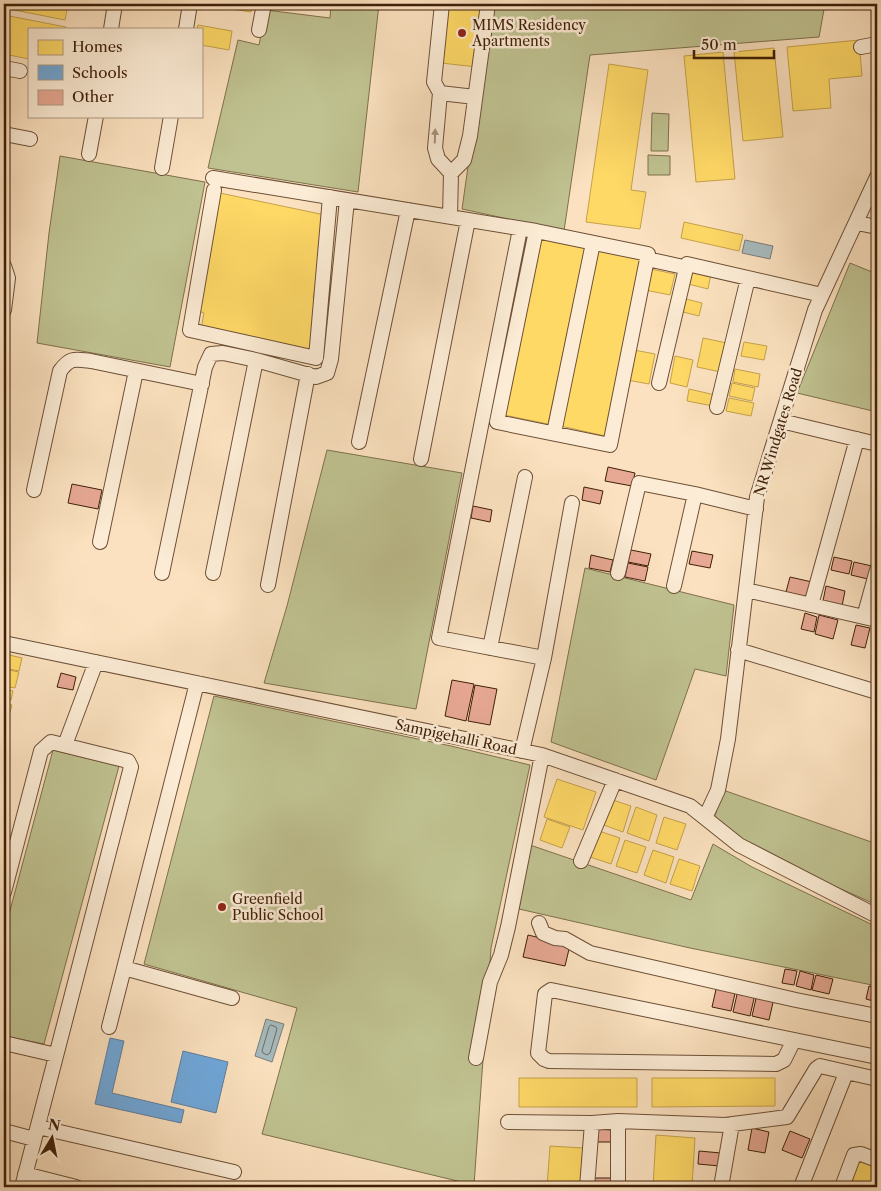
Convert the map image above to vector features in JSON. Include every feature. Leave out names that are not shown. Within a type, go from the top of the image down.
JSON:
[{"type":"street","points":[[111,28],[115,4]]},
{"type":"street","points":[[186,28],[190,4]]},
{"type":"street","points":[[259,30],[264,4]]},
{"type":"street","points":[[442,4],[434,82],[440,93],[435,148],[438,159],[452,173]]},
{"type":"street","points":[[450,217],[452,173],[464,160],[470,136],[488,4]]},
{"type":"street","points":[[861,47],[877,44]]},
{"type":"street","points":[[4,68],[20,71]]},
{"type":"street","points":[[440,93],[475,96]]},
{"type":"street","points":[[89,154],[96,118]]},
{"type":"street","points":[[162,168],[171,118]]},
{"type":"street","points":[[4,134],[30,139]]},
{"type":"street","name":"NR Windgates Road","points":[[705,818],[718,790],[728,738],[757,497],[815,310],[877,177]]},
{"type":"street","points":[[330,197],[316,358],[190,330],[213,184],[330,197],[536,231],[648,254],[610,445],[497,422],[536,231]]},
{"type":"street","points":[[162,573],[205,367],[211,354],[223,354],[256,360],[316,377],[327,373],[346,200]]},
{"type":"street","points":[[359,442],[408,210]]},
{"type":"street","points":[[422,459],[468,220]]},
{"type":"street","points":[[857,223],[877,227]]},
{"type":"street","points":[[520,229],[439,638],[544,658]]},
{"type":"street","points":[[554,434],[593,242]]},
{"type":"street","points":[[647,259],[679,266]]},
{"type":"street","points":[[659,384],[687,264],[822,295]]},
{"type":"street","points":[[4,266],[8,278],[4,310]]},
{"type":"street","points":[[717,407],[748,278]]},
{"type":"street","points":[[34,490],[60,371],[66,362],[74,359],[91,361],[202,384]]},
{"type":"street","points":[[213,572],[256,360]]},
{"type":"street","points":[[100,542],[136,371]]},
{"type":"street","points":[[268,585],[308,374]]},
{"type":"street","points":[[780,421],[877,444]]},
{"type":"street","points":[[810,605],[857,439]]},
{"type":"street","points":[[490,648],[525,477]]},
{"type":"street","points":[[618,573],[640,483],[756,509]]},
{"type":"street","points":[[674,586],[695,494]]},
{"type":"street","points":[[522,751],[544,658],[572,503]]},
{"type":"street","points":[[746,590],[871,619],[877,570]]},
{"type":"street","name":"Sampigehalli Road","points":[[4,646],[96,662],[542,756],[690,806],[739,845],[877,916]]},
{"type":"street","points":[[738,650],[877,692]]},
{"type":"street","points":[[65,745],[96,662]]},
{"type":"street","points":[[109,1026],[197,683]]},
{"type":"street","points":[[4,892],[41,751],[51,742],[128,761],[131,767],[24,1181],[76,1187]]},
{"type":"street","points":[[476,1058],[490,982],[501,954],[508,927],[542,756]]},
{"type":"street","points":[[580,861],[614,780]]},
{"type":"street","points":[[540,924],[543,933],[555,938],[565,939],[590,954],[877,1016]]},
{"type":"street","points":[[124,968],[232,998]]},
{"type":"street","points":[[794,1040],[784,1060],[776,1064],[549,1061],[538,1053],[544,994],[552,990],[877,1056]]},
{"type":"street","points":[[4,1043],[56,1055]]},
{"type":"street","points":[[508,1122],[592,1123],[618,1121],[732,1124],[787,1117],[817,1068],[823,1067],[877,1079]]},
{"type":"street","points":[[801,1187],[846,1073]]},
{"type":"street","points":[[618,1121],[618,1187]]},
{"type":"street","points":[[587,1187],[592,1123]]},
{"type":"street","points":[[721,1187],[732,1124]]},
{"type":"street","points":[[4,1131],[36,1133],[234,1172]]},
{"type":"street","points":[[842,1187],[854,1155],[860,1154],[877,1160]]},
{"type":"green space","points":[[331,4],[379,4],[358,192],[208,168],[238,40],[259,45],[266,10],[330,18]]},
{"type":"green space","points":[[491,4],[825,4],[819,37],[590,55],[564,231],[462,209]]},
{"type":"green space","points":[[652,113],[669,114],[668,151],[651,151]]},
{"type":"green space","points":[[648,155],[670,156],[670,175],[648,175]]},
{"type":"green space","points":[[60,156],[205,182],[170,367],[37,343],[49,233]]},
{"type":"green space","points":[[850,263],[877,274],[877,412],[797,393]]},
{"type":"green space","points":[[327,450],[462,473],[416,709],[264,683],[287,606]]},
{"type":"green space","points":[[585,568],[734,605],[726,676],[695,669],[656,780],[551,742]]},
{"type":"green space","points":[[214,696],[451,746],[530,765],[491,948],[474,1185],[262,1134],[297,1008],[144,964]]},
{"type":"green space","points":[[53,750],[119,766],[44,1044],[4,1036],[4,933]]},
{"type":"green space","points":[[723,790],[877,844],[877,905],[823,881],[744,840],[714,819]]},
{"type":"green space","points":[[713,844],[752,867],[877,927],[877,986],[690,948],[519,909],[530,845],[691,900]]},
{"type":"water","points":[[745,240],[773,246],[770,259],[742,253]]},
{"type":"water","points":[[266,1019],[284,1024],[272,1062],[255,1056]]},
{"type":"building: Homes","points":[[4,4],[68,4],[65,20],[4,8]]},
{"type":"building: Homes","points":[[233,4],[253,4],[251,12],[232,9]]},
{"type":"building: Homes","name":"MIMS Residency Apartments","points":[[447,4],[484,4],[477,67],[441,63]]},
{"type":"building: Homes","points":[[4,15],[66,27],[28,28],[28,59],[4,54]]},
{"type":"building: Homes","points":[[198,25],[232,31],[229,50],[202,45],[202,28],[197,28]]},
{"type":"building: Homes","points":[[859,40],[862,76],[829,79],[831,108],[793,111],[787,47]]},
{"type":"building: Homes","points":[[774,48],[783,137],[743,141],[734,52]]},
{"type":"building: Homes","points":[[723,52],[735,179],[696,182],[684,56]]},
{"type":"building: Homes","points":[[609,64],[648,70],[631,190],[646,192],[640,229],[586,222]]},
{"type":"building: Homes","points":[[215,192],[325,215],[320,265],[313,298],[316,298],[312,319],[314,319],[310,351],[201,329],[204,313],[199,311]]},
{"type":"building: Homes","points":[[684,222],[743,235],[739,251],[681,238]]},
{"type":"building: Homes","points":[[541,234],[586,243],[548,424],[504,415]]},
{"type":"building: Homes","points":[[599,246],[643,255],[605,436],[561,426]]},
{"type":"building: Homes","points":[[650,269],[675,274],[670,295],[645,290]]},
{"type":"building: Homes","points":[[691,270],[711,274],[708,289],[688,284]]},
{"type":"building: Homes","points":[[686,299],[702,303],[699,316],[683,312]]},
{"type":"building: Homes","points":[[703,338],[727,343],[721,372],[697,367]]},
{"type":"building: Homes","points":[[744,342],[767,346],[764,360],[741,356]]},
{"type":"building: Homes","points":[[634,350],[655,354],[649,384],[627,380]]},
{"type":"building: Homes","points":[[675,356],[693,360],[687,387],[670,383]]},
{"type":"building: Homes","points":[[735,369],[760,374],[758,387],[733,382]]},
{"type":"building: Homes","points":[[732,383],[755,388],[752,401],[729,396]]},
{"type":"building: Homes","points":[[689,389],[715,395],[713,406],[687,401]]},
{"type":"building: Homes","points":[[729,398],[754,403],[751,416],[726,411]]},
{"type":"building: Homes","points":[[5,654],[22,658],[19,671],[4,668]]},
{"type":"building: Homes","points":[[4,669],[19,672],[15,688],[4,686]]},
{"type":"building: Homes","points":[[4,689],[13,691],[11,700],[4,698]]},
{"type":"building: Homes","points":[[4,704],[12,705],[9,716],[4,714]]},
{"type":"building: Homes","points":[[557,779],[596,792],[583,830],[544,817]]},
{"type":"building: Homes","points":[[610,799],[631,806],[623,832],[601,824]]},
{"type":"building: Homes","points":[[636,807],[657,815],[649,841],[627,833]]},
{"type":"building: Homes","points":[[664,817],[686,824],[677,850],[656,843]]},
{"type":"building: Homes","points":[[547,819],[570,827],[562,848],[540,840]]},
{"type":"building: Homes","points":[[599,831],[620,838],[611,864],[590,857]]},
{"type":"building: Homes","points":[[625,840],[646,847],[637,873],[616,866]]},
{"type":"building: Homes","points":[[653,850],[674,857],[666,883],[644,875]]},
{"type":"building: Homes","points":[[679,859],[700,866],[692,891],[670,884]]},
{"type":"building: Homes","points":[[519,1078],[637,1078],[637,1107],[519,1107]]},
{"type":"building: Homes","points":[[652,1078],[775,1078],[775,1106],[652,1107]]},
{"type":"building: Homes","points":[[656,1135],[695,1138],[692,1187],[653,1187]]},
{"type":"building: Homes","points":[[550,1146],[583,1148],[580,1187],[547,1187]]},
{"type":"building: Homes","points":[[858,1160],[877,1168],[877,1187],[848,1187]]},
{"type":"building: Schools","points":[[110,1038],[124,1041],[112,1093],[184,1110],[181,1123],[95,1104]]},
{"type":"building: Schools","points":[[183,1051],[228,1062],[216,1113],[171,1102]]},
{"type":"building: Other","points":[[608,467],[635,473],[632,486],[605,481]]},
{"type":"building: Other","points":[[72,484],[102,490],[98,509],[68,503]]},
{"type":"building: Other","points":[[584,487],[603,491],[600,504],[582,500]]},
{"type":"building: Other","points":[[473,506],[492,510],[490,522],[471,518]]},
{"type":"building: Other","points":[[631,550],[651,554],[648,566],[628,562]]},
{"type":"building: Other","points":[[692,551],[713,555],[710,568],[689,564]]},
{"type":"building: Other","points":[[591,555],[613,560],[610,572],[589,568]]},
{"type":"building: Other","points":[[834,557],[852,561],[849,574],[831,570]]},
{"type":"building: Other","points":[[854,562],[872,566],[868,579],[851,575]]},
{"type":"building: Other","points":[[628,563],[648,567],[645,581],[625,577]]},
{"type":"building: Other","points":[[790,577],[812,582],[808,597],[786,592]]},
{"type":"building: Other","points":[[826,586],[845,591],[842,606],[823,601]]},
{"type":"building: Other","points":[[805,613],[817,617],[814,632],[801,629]]},
{"type":"building: Other","points":[[819,615],[838,620],[833,639],[815,634]]},
{"type":"building: Other","points":[[856,625],[870,628],[865,648],[851,645]]},
{"type":"building: Other","points":[[61,673],[76,677],[73,690],[57,687]]},
{"type":"building: Other","points":[[452,680],[474,684],[466,721],[445,716]]},
{"type":"building: Other","points":[[475,685],[497,689],[490,725],[468,721]]},
{"type":"building: Other","points":[[528,935],[570,945],[565,966],[523,957]]},
{"type":"building: Other","points":[[785,969],[797,971],[794,985],[782,983]]},
{"type":"building: Other","points":[[800,971],[814,975],[811,990],[796,986]]},
{"type":"building: Other","points":[[816,975],[833,979],[829,994],[812,990]]},
{"type":"building: Other","points":[[717,985],[736,989],[731,1011],[712,1007]]},
{"type":"building: Other","points":[[869,986],[877,988],[877,1002],[866,999]]},
{"type":"building: Other","points":[[738,990],[755,994],[750,1016],[733,1012]]},
{"type":"building: Other","points":[[757,994],[774,998],[769,1020],[752,1016]]},
{"type":"building: Other","points":[[752,1128],[769,1132],[765,1153],[748,1150]]},
{"type":"building: Other","points":[[593,1129],[613,1130],[613,1142],[592,1142]]},
{"type":"building: Other","points":[[790,1131],[810,1139],[802,1158],[782,1150]]},
{"type":"building: Other","points":[[699,1151],[721,1153],[720,1166],[698,1164]]},
{"type":"building: Other","points":[[590,1178],[611,1178],[611,1187],[589,1187]]},
{"type":"place","name":"MIMS Residency Apartments","points":[[462,33]]},
{"type":"place","name":"Greenfield Public School","points":[[222,907]]}]
